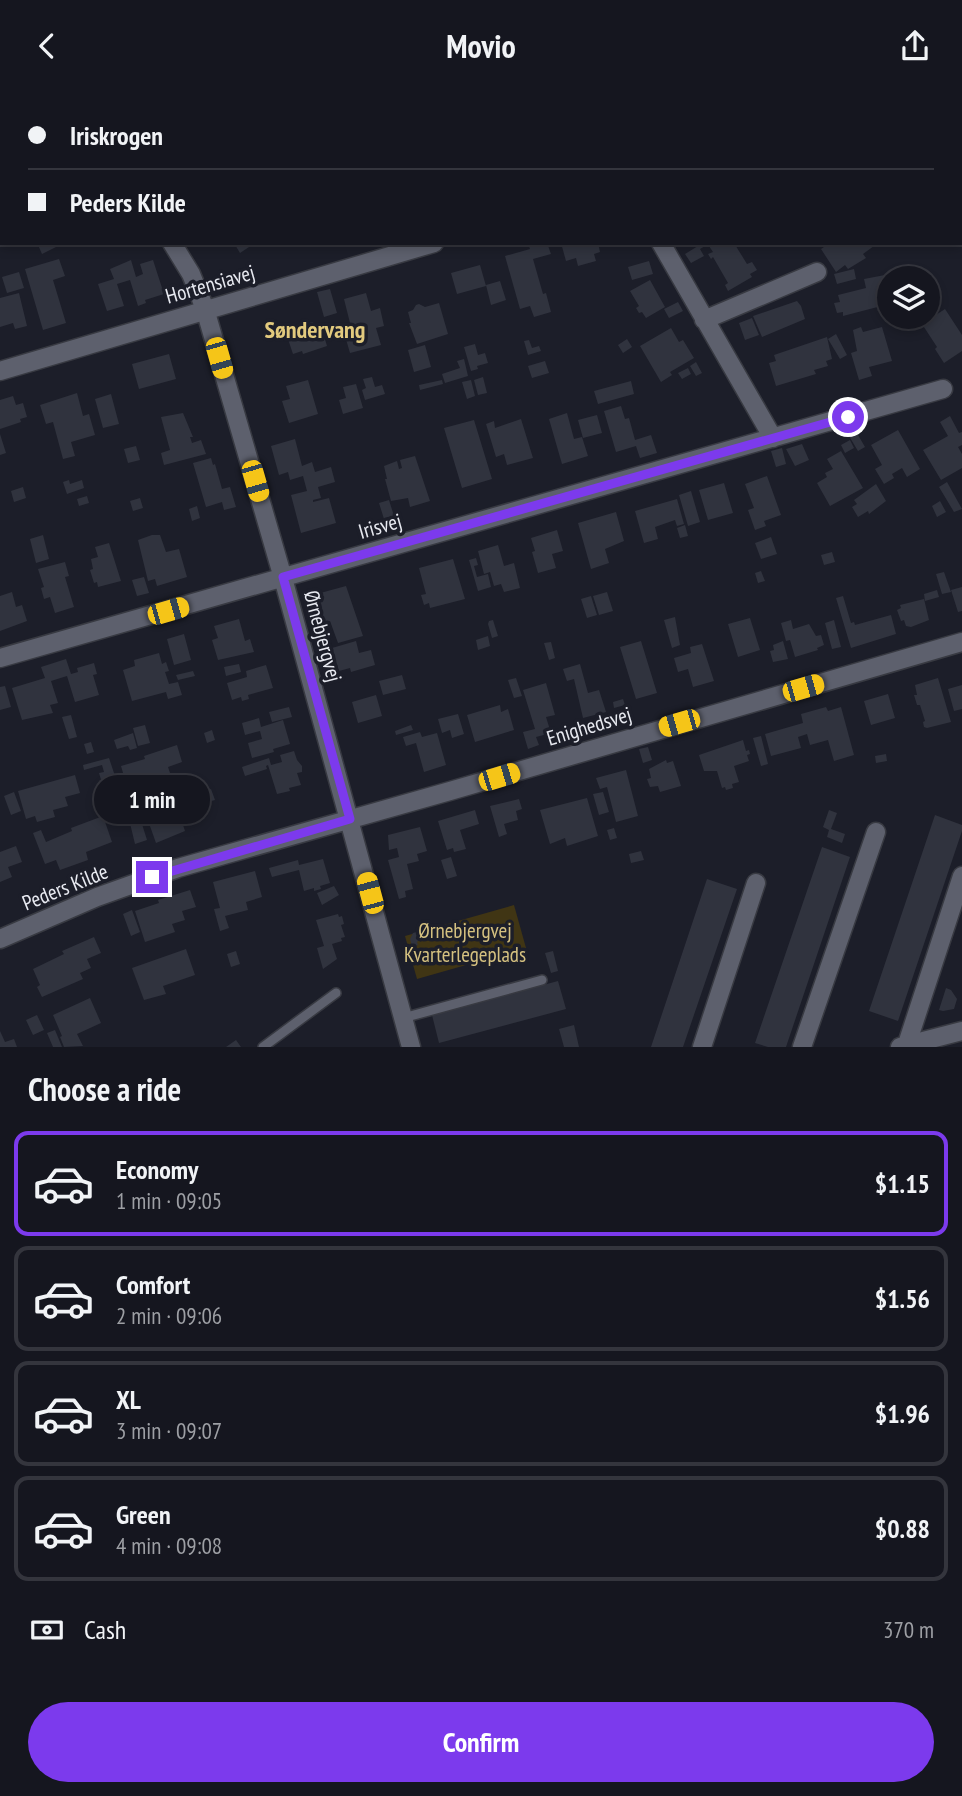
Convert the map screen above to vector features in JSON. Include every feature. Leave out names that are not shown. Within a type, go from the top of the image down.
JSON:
[{"type":"street","name":"Ørnebjergvej","points":[[173,245],[191,274],[205,309],[283,577],[411,1047]]},
{"type":"street","name":"Hortensiavej","points":[[0,371],[427,245]]},
{"type":"street","points":[[662,245],[774,438]]},
{"type":"street","points":[[705,320],[817,272]]},
{"type":"street","name":"Irisvej","points":[[0,658],[943,389]]},
{"type":"street","name":"Enighedsvej","points":[[350,819],[962,642]]},
{"type":"street","name":"Peders Kilde","points":[[0,939],[97,897],[178,868],[350,819]]},
{"type":"street","points":[[802,1047],[876,832]]},
{"type":"street","points":[[904,1046],[962,876]]},
{"type":"street","points":[[702,1047],[756,883]]},
{"type":"street","points":[[904,1046],[962,1031]]},
{"type":"lane","points":[[403,1018],[542,980]]},
{"type":"lane","points":[[263,1047],[336,993]]},
{"type":"green space","name":"Ørnebjergvej Kvarterlegeplads","points":[[514,905],[526,948],[417,979],[405,936]]},
{"type":"building","points":[[38,245],[60,245],[42,254]]},
{"type":"building","points":[[235,245],[252,245],[240,253]]},
{"type":"building","points":[[529,245],[548,245],[551,254],[533,259],[551,312],[534,317],[530,306],[520,309],[505,256],[530,249]]},
{"type":"building","points":[[562,245],[598,245],[600,252],[594,254],[596,261],[578,266],[576,258],[566,261]]},
{"type":"building","points":[[707,245],[700,249],[704,256],[691,263],[685,254],[698,246]]},
{"type":"building","points":[[735,245],[747,264],[752,262],[757,270],[750,274],[752,277],[728,291],[725,285],[728,283],[713,257],[711,259],[708,254],[713,252],[709,246]]},
{"type":"building","points":[[827,245],[875,245],[863,254],[866,258],[848,269],[845,265],[836,272],[821,249]]},
{"type":"building","points":[[59,259],[65,276],[53,280],[66,323],[43,330],[25,269]]},
{"type":"building","points":[[131,260],[136,277],[143,274],[140,264],[153,260],[164,294],[145,300],[146,303],[138,306],[130,280],[117,284],[124,306],[107,311],[98,284],[114,279],[110,269]]},
{"type":"building","points":[[649,261],[653,274],[632,280],[628,267]]},
{"type":"building","points":[[480,265],[486,286],[457,294],[451,273]]},
{"type":"building","points":[[854,269],[856,279],[837,284],[834,274]]},
{"type":"building","points":[[19,272],[24,288],[7,293],[2,277]]},
{"type":"building","points":[[877,277],[877,307],[843,316],[843,312],[837,313],[834,303],[840,302],[838,295],[866,288],[864,279]]},
{"type":"building","points":[[650,280],[665,307],[646,318],[636,308],[639,306],[630,291]]},
{"type":"building","points":[[500,281],[506,300],[491,305],[486,285]]},
{"type":"building","points":[[330,289],[337,313],[324,317],[317,292]]},
{"type":"building","points":[[19,293],[27,326],[15,329],[13,323],[0,327],[0,298]]},
{"type":"building","points":[[366,293],[371,311],[380,308],[384,326],[376,328],[381,345],[350,353],[343,329],[351,327],[344,299]]},
{"type":"building","points":[[797,301],[805,319],[762,337],[753,316]]},
{"type":"building","points":[[678,302],[683,311],[669,318],[664,309]]},
{"type":"building","points":[[439,303],[448,334],[417,344],[408,312],[419,304],[425,307]]},
{"type":"building","points":[[945,309],[962,335],[962,351],[944,363],[925,329],[940,329],[940,312]]},
{"type":"building","points":[[752,318],[759,335],[745,340],[739,323]]},
{"type":"building","points":[[313,322],[315,328],[321,326],[327,346],[303,354],[302,351],[293,354],[288,339],[304,331],[302,325]]},
{"type":"building","points":[[861,327],[863,332],[883,329],[892,361],[869,367],[872,376],[859,380],[851,353],[857,351],[853,330]]},
{"type":"building","points":[[671,328],[679,342],[683,340],[694,358],[670,372],[672,375],[661,382],[640,346]]},
{"type":"building","points":[[836,334],[847,355],[840,359],[828,339]]},
{"type":"building","points":[[827,337],[832,359],[826,361],[828,366],[814,370],[816,374],[776,386],[769,363],[776,361],[774,355]]},
{"type":"building","points":[[627,339],[632,347],[623,353],[618,345]]},
{"type":"building","points":[[529,340],[532,348],[539,346],[541,351],[528,355],[524,341]]},
{"type":"building","points":[[475,344],[478,355],[485,353],[488,363],[471,371],[464,347]]},
{"type":"building","points":[[425,345],[431,367],[414,372],[408,350]]},
{"type":"building","points":[[169,354],[176,379],[139,389],[132,364]]},
{"type":"building","points":[[464,359],[468,376],[445,383],[442,374],[460,368],[457,361]]},
{"type":"building","points":[[545,361],[549,373],[532,378],[528,366]]},
{"type":"building","points":[[696,362],[702,373],[696,376],[690,366]]},
{"type":"building","points":[[688,368],[691,374],[682,379],[678,373]]},
{"type":"building","points":[[372,377],[375,387],[382,385],[385,394],[365,400],[362,390],[366,388],[363,379]]},
{"type":"building","points":[[483,377],[487,393],[478,395],[474,380]]},
{"type":"building","points":[[308,380],[318,414],[289,423],[282,401],[290,399],[286,386]]},
{"type":"building","points":[[442,380],[443,384],[420,390],[419,385]]},
{"type":"building","points":[[471,380],[475,396],[467,399],[462,382]]},
{"type":"building","points":[[631,381],[634,394],[598,404],[594,391]]},
{"type":"building","points":[[356,384],[363,408],[343,414],[339,400],[346,398],[343,387]]},
{"type":"building","points":[[77,393],[83,416],[89,414],[95,435],[71,442],[75,456],[63,459],[53,422],[46,424],[40,405]]},
{"type":"building","points":[[111,394],[119,424],[103,428],[95,399]]},
{"type":"building","points":[[13,396],[16,405],[23,403],[27,417],[20,419],[21,422],[0,429],[0,400]]},
{"type":"building","points":[[621,406],[625,419],[629,418],[635,440],[651,435],[657,453],[640,458],[636,446],[616,452],[604,411]]},
{"type":"building","points":[[183,413],[193,437],[190,437],[192,443],[201,440],[206,454],[164,465],[161,453],[170,450],[161,417]]},
{"type":"building","points":[[567,413],[574,439],[582,437],[588,456],[562,464],[549,419]]},
{"type":"building","points":[[597,415],[602,433],[583,438],[578,420]]},
{"type":"building","points":[[950,416],[959,433],[962,432],[962,445],[958,447],[962,454],[962,468],[941,480],[923,450],[948,436],[940,422]]},
{"type":"building","points":[[521,419],[533,458],[507,465],[504,454],[496,457],[486,424],[494,421],[495,428]]},
{"type":"building","points":[[474,420],[492,479],[462,488],[444,428]]},
{"type":"building","points":[[854,428],[865,447],[858,451],[846,431]]},
{"type":"building","points":[[898,430],[920,469],[907,477],[902,468],[892,474],[894,478],[884,484],[875,469],[882,465],[871,445]]},
{"type":"building","points":[[0,434],[6,453],[0,455]]},
{"type":"building","points":[[295,439],[302,466],[312,462],[315,472],[331,467],[335,482],[318,487],[321,498],[313,502],[329,498],[336,523],[301,533],[291,495],[307,491],[303,476],[290,480],[288,472],[279,475],[271,446]]},
{"type":"building","points":[[850,440],[854,448],[845,453],[841,445]]},
{"type":"building","points":[[802,444],[809,460],[795,466],[786,449]]},
{"type":"building","points":[[136,446],[140,460],[128,463],[124,449]]},
{"type":"building","points":[[782,448],[786,464],[776,467],[771,451]]},
{"type":"building","points":[[841,451],[863,488],[830,506],[817,483],[827,477],[825,473],[833,469],[827,459]]},
{"type":"building","points":[[415,456],[430,501],[410,507],[408,498],[391,501],[384,466],[397,461],[399,469],[402,468],[400,460]]},
{"type":"building","points":[[211,458],[222,489],[230,487],[236,507],[224,510],[222,502],[206,507],[193,463]]},
{"type":"building","points":[[767,476],[781,515],[764,521],[766,526],[755,530],[748,510],[754,508],[745,484]]},
{"type":"building","points":[[69,480],[70,484],[82,480],[84,488],[67,494],[63,482]]},
{"type":"building","points":[[947,482],[962,509],[954,512],[939,487]]},
{"type":"building","points":[[724,483],[733,513],[708,520],[699,490]]},
{"type":"building","points":[[876,484],[886,501],[869,514],[868,511],[858,517],[852,507],[857,504],[854,500]]},
{"type":"building","points":[[23,487],[26,498],[14,502],[11,491]]},
{"type":"building","points":[[691,491],[700,522],[688,526],[679,495]]},
{"type":"building","points":[[87,496],[89,503],[79,506],[77,499]]},
{"type":"building","points":[[140,498],[143,508],[133,511],[130,501]]},
{"type":"building","points":[[677,499],[684,524],[677,526],[675,520],[655,527],[658,539],[644,543],[635,511]]},
{"type":"building","points":[[389,500],[394,516],[384,519],[379,503]]},
{"type":"building","points":[[940,501],[946,512],[937,517],[932,506]]},
{"type":"building","points":[[197,506],[200,518],[192,521],[189,509]]},
{"type":"building","points":[[616,512],[624,541],[605,549],[609,563],[591,569],[578,523]]},
{"type":"building","points":[[685,525],[688,536],[680,538],[677,528]]},
{"type":"building","points":[[557,530],[563,551],[552,554],[556,568],[538,573],[531,538]]},
{"type":"building","points":[[43,535],[49,559],[36,563],[30,539]]},
{"type":"building","points":[[160,535],[166,552],[179,549],[187,577],[157,586],[155,579],[148,581],[138,540]]},
{"type":"building","points":[[771,537],[777,554],[761,559],[755,543]]},
{"type":"building","points":[[109,543],[121,581],[98,587],[90,570],[93,569],[91,559],[98,557],[95,547]]},
{"type":"building","points":[[498,545],[504,566],[514,563],[520,588],[504,592],[501,584],[494,586],[490,572],[484,574],[478,551]]},
{"type":"building","points":[[832,552],[835,562],[824,565],[821,555]]},
{"type":"building","points":[[476,558],[478,565],[474,566],[477,577],[488,574],[491,587],[478,591],[469,560]]},
{"type":"building","points":[[453,559],[465,599],[430,608],[429,603],[424,605],[421,595],[426,594],[419,568]]},
{"type":"building","points":[[65,562],[69,576],[65,577],[74,607],[55,613],[50,597],[44,599],[41,588],[44,587],[38,569]]},
{"type":"building","points":[[761,571],[765,581],[758,583],[755,573]]},
{"type":"building","points":[[944,572],[951,592],[942,594],[936,574]]},
{"type":"building","points":[[144,577],[149,593],[137,596],[132,580]]},
{"type":"building","points":[[346,586],[363,636],[338,643],[330,621],[321,624],[313,595]]},
{"type":"building","points":[[962,587],[962,611],[958,612],[951,590]]},
{"type":"building","points":[[937,590],[939,597],[925,601],[924,594]]},
{"type":"building","points":[[12,592],[16,607],[22,605],[27,621],[0,631],[0,596]]},
{"type":"building","points":[[607,592],[613,611],[599,615],[593,596]]},
{"type":"building","points":[[591,596],[597,615],[587,618],[581,599]]},
{"type":"building","points":[[843,596],[851,623],[854,622],[855,625],[891,615],[896,634],[851,648],[836,598]]},
{"type":"building","points":[[924,599],[929,620],[911,627],[906,626],[897,610],[901,608],[900,605]]},
{"type":"building","points":[[675,617],[680,645],[672,648],[664,620]]},
{"type":"building","points":[[750,618],[760,650],[738,657],[728,624]]},
{"type":"building","points":[[239,619],[245,641],[250,639],[254,652],[218,660],[212,640],[218,638],[214,626]]},
{"type":"building","points":[[493,620],[498,636],[492,638],[488,624]]},
{"type":"building","points":[[791,620],[793,629],[809,624],[816,636],[821,635],[824,645],[817,648],[818,650],[795,657],[790,640],[786,641],[781,623]]},
{"type":"building","points":[[834,620],[841,647],[832,649],[825,623]]},
{"type":"building","points":[[184,634],[191,660],[174,665],[167,639]]},
{"type":"building","points":[[488,636],[490,646],[478,650],[476,640]]},
{"type":"building","points":[[356,641],[359,653],[371,650],[375,665],[351,672],[350,668],[339,671],[332,648]]},
{"type":"building","points":[[641,641],[657,693],[636,699],[620,647]]},
{"type":"building","points":[[783,641],[788,659],[773,662],[770,651],[774,650],[773,645]]},
{"type":"building","points":[[551,642],[555,658],[549,660],[544,643]]},
{"type":"building","points":[[702,644],[714,681],[693,687],[688,669],[678,672],[674,658],[691,653],[690,647]]},
{"type":"building","points":[[159,653],[162,664],[166,662],[169,671],[165,672],[169,684],[178,682],[182,695],[168,699],[166,692],[132,701],[123,670],[135,666],[134,660]]},
{"type":"building","points":[[66,659],[71,674],[78,672],[77,668],[94,663],[97,674],[93,675],[99,695],[75,702],[67,676],[51,681],[58,703],[50,705],[53,713],[22,720],[12,688],[45,678],[41,667]]},
{"type":"building","points":[[239,664],[241,672],[226,676],[224,667]]},
{"type":"building","points":[[580,664],[588,693],[599,690],[606,712],[583,718],[574,679],[567,681],[563,669]]},
{"type":"building","points":[[266,665],[273,688],[248,695],[249,699],[242,701],[241,697],[232,700],[227,683],[247,677],[246,671]]},
{"type":"building","points":[[193,671],[195,676],[178,680],[176,675]]},
{"type":"building","points":[[402,675],[406,689],[383,695],[379,681]]},
{"type":"building","points":[[516,678],[522,696],[514,698],[508,680]]},
{"type":"building","points":[[938,678],[951,722],[927,728],[924,727],[920,705],[917,705],[914,695],[917,695],[915,685]]},
{"type":"building","points":[[546,683],[555,715],[546,717],[551,733],[536,737],[539,745],[528,749],[523,732],[535,729],[523,690]]},
{"type":"building","points":[[962,685],[962,709],[954,711],[948,689]]},
{"type":"building","points":[[5,686],[11,707],[0,710],[0,687]]},
{"type":"building","points":[[888,694],[895,718],[871,725],[864,701]]},
{"type":"building","points":[[376,695],[382,716],[358,723],[352,702]]},
{"type":"building","points":[[623,699],[625,705],[614,708],[613,702]]},
{"type":"building","points":[[500,705],[501,712],[508,709],[514,730],[475,742],[467,715]]},
{"type":"building","points":[[289,707],[292,717],[272,722],[269,712]]},
{"type":"building","points":[[826,707],[828,711],[841,707],[854,755],[834,761],[828,740],[810,745],[807,734],[798,737],[801,748],[771,756],[765,734],[803,723],[801,714]]},
{"type":"building","points":[[458,714],[464,734],[452,738],[450,730],[442,733],[438,719]]},
{"type":"building","points":[[71,715],[77,737],[69,739],[62,717]]},
{"type":"building","points":[[259,718],[261,727],[283,720],[290,744],[252,758],[248,743],[262,739],[260,731],[245,735],[242,723]]},
{"type":"building","points":[[145,725],[150,743],[138,746],[133,728]]},
{"type":"building","points":[[411,725],[413,730],[396,735],[395,731]]},
{"type":"building","points":[[212,730],[215,740],[207,743],[204,733]]},
{"type":"building","points":[[420,732],[422,737],[437,733],[446,765],[424,772],[416,743],[406,746],[403,737]]},
{"type":"building","points":[[133,733],[137,748],[130,750],[128,746],[117,749],[114,740]]},
{"type":"building","points":[[761,736],[768,764],[761,766],[753,738]]},
{"type":"building","points":[[743,740],[746,751],[749,750],[749,761],[734,766],[739,782],[726,790],[725,787],[722,788],[717,771],[704,771],[699,755]]},
{"type":"building","points":[[91,742],[94,752],[87,754],[84,744]]},
{"type":"building","points":[[177,745],[182,762],[168,767],[171,776],[159,780],[161,786],[140,793],[138,787],[128,790],[121,766]]},
{"type":"building","points":[[648,747],[652,760],[643,763],[639,749]]},
{"type":"building","points":[[294,751],[302,766],[302,772],[297,773],[301,785],[289,788],[290,791],[277,794],[268,765],[267,769],[245,776],[242,767],[269,758],[271,765],[282,762],[280,755]]},
{"type":"building","points":[[886,754],[887,761],[876,763],[875,756]]},
{"type":"building","points":[[109,758],[116,779],[102,783],[99,773],[104,772],[102,765],[84,770],[83,765]]},
{"type":"building","points":[[666,760],[667,763],[673,761],[681,786],[660,792],[658,786],[650,787],[647,779],[651,778],[649,769]]},
{"type":"building","points":[[626,770],[638,816],[616,822],[607,787],[600,789],[596,778]]},
{"type":"building","points":[[75,775],[80,793],[65,797],[68,806],[53,810],[55,817],[37,822],[35,816],[26,819],[18,791]]},
{"type":"building","points":[[200,789],[206,806],[192,811],[195,820],[183,825],[185,831],[156,843],[145,812]]},
{"type":"building","points":[[211,789],[215,800],[208,802],[204,791]]},
{"type":"building","points":[[14,792],[21,811],[11,815],[4,796]]},
{"type":"building","points":[[603,792],[609,812],[599,815],[593,794]]},
{"type":"building","points":[[587,798],[598,836],[567,846],[565,838],[550,844],[540,810]]},
{"type":"building","points":[[519,799],[522,809],[516,811],[518,820],[504,824],[507,834],[499,837],[490,806]]},
{"type":"building","points":[[137,808],[147,840],[135,844],[127,811]]},
{"type":"building","points":[[475,810],[479,824],[460,830],[466,849],[454,852],[453,848],[447,850],[438,821]]},
{"type":"building","points":[[829,810],[837,813],[831,829],[845,834],[842,843],[827,837],[829,830],[823,827]]},
{"type":"building","points":[[935,815],[962,825],[962,831],[898,1021],[869,1011]]},
{"type":"building","points":[[103,816],[112,842],[86,852],[88,860],[60,870],[56,860],[45,864],[33,833],[41,830],[46,842],[72,831],[71,828]]},
{"type":"building","points":[[420,827],[427,851],[417,854],[419,861],[407,864],[413,889],[405,891],[406,897],[399,899],[388,860],[399,857],[397,848],[389,850],[388,835]]},
{"type":"building","points":[[614,828],[617,838],[610,840],[607,830]]},
{"type":"building","points":[[16,846],[22,862],[8,867],[12,877],[0,882],[0,852]]},
{"type":"building","points":[[822,847],[850,857],[786,1047],[768,1047],[755,1043]]},
{"type":"building","points":[[641,851],[644,860],[631,863],[629,854]]},
{"type":"building","points":[[451,857],[457,876],[447,879],[441,860]]},
{"type":"building","points":[[323,859],[330,883],[314,891],[314,888],[304,891],[299,870],[272,877],[269,868],[298,860],[299,865]]},
{"type":"building","points":[[255,871],[262,897],[246,902],[248,910],[225,916],[229,928],[220,931],[214,909],[220,908],[213,882]]},
{"type":"building","points":[[707,879],[737,889],[683,1047],[651,1047]]},
{"type":"building","points":[[334,886],[339,895],[322,905],[317,893]]},
{"type":"building","points":[[190,890],[196,907],[182,911],[185,920],[172,924],[175,932],[145,942],[135,911]]},
{"type":"building","points":[[132,910],[140,932],[131,936],[123,914]]},
{"type":"building","points":[[338,914],[339,917],[342,916],[344,924],[341,925],[345,937],[332,944],[337,959],[323,969],[317,948],[324,946],[316,920]]},
{"type":"building","points":[[420,931],[422,938],[417,942],[418,945],[412,947],[410,939],[413,933]]},
{"type":"building","points":[[94,937],[101,953],[87,959],[91,968],[80,973],[83,979],[42,997],[33,969],[64,954],[62,951]]},
{"type":"building","points":[[186,949],[195,975],[163,986],[166,994],[144,1000],[132,968]]},
{"type":"building","points":[[236,951],[240,964],[231,967],[227,954]]},
{"type":"building","points":[[553,951],[558,971],[551,973],[545,953]]},
{"type":"building","points":[[558,981],[566,1009],[439,1043],[432,1015]]},
{"type":"building","points":[[946,988],[951,990],[957,999],[954,1009],[943,1011],[939,1010]]},
{"type":"building","points":[[90,998],[101,1023],[77,1034],[83,1046],[64,1047],[53,1015]]},
{"type":"building","points":[[37,1015],[44,1030],[33,1035],[26,1020]]},
{"type":"building","points":[[574,1025],[579,1047],[564,1047],[559,1029]]},
{"type":"building","points":[[55,1030],[62,1047],[53,1047],[47,1033]]},
{"type":"building","points":[[0,1031],[5,1042],[14,1039],[17,1047],[0,1047]]},
{"type":"building","points":[[236,1040],[241,1047],[226,1047]]},
{"type":"district","name":"Søndervang","points":[[315,329]]},
{"type":"route","points":[[152,877],[350,819],[283,577],[848,417]]}]
